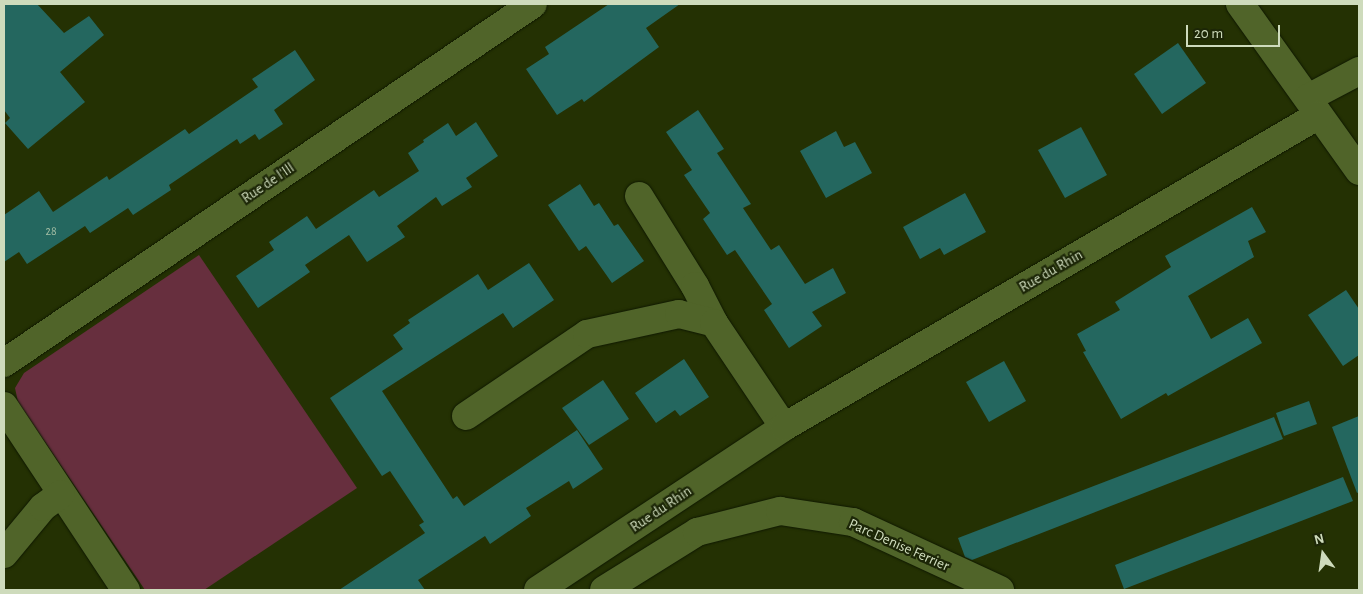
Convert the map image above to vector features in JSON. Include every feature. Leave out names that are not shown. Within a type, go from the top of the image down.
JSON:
[{"type":"street","name":"Rue de l'Ill","points":[[4,363],[533,4]]},
{"type":"street","points":[[1240,4],[1359,171]]},
{"type":"street","name":"Rue du Rhin","points":[[538,590],[784,427],[1313,107],[1359,71]]},
{"type":"street","points":[[639,196],[696,286],[714,323],[784,427]]},
{"type":"street","points":[[466,416],[587,334],[679,314],[714,323]]},
{"type":"street","points":[[4,406],[126,590]]},
{"type":"street","points":[[4,554],[43,507],[61,494]]},
{"type":"street","name":"Parc Denise Ferrier","points":[[604,590],[697,532],[780,511],[853,522],[1000,590]]},
{"type":"shaded area","points":[[199,255],[357,488],[204,590],[145,590],[18,402],[15,388],[24,373]]},
{"type":"building","points":[[4,4],[37,4],[64,33],[89,16],[104,35],[60,72],[85,102],[28,149],[5,123],[10,118],[4,110]]},
{"type":"building","points":[[609,4],[680,4],[646,28],[659,47],[584,102],[582,99],[557,115],[526,69],[549,54],[545,47]]},
{"type":"building","points":[[1178,43],[1206,83],[1162,114],[1134,74]]},
{"type":"building","points":[[295,50],[315,80],[274,110],[283,124],[259,140],[255,134],[240,144],[237,139],[169,185],[171,190],[133,215],[128,208],[90,233],[85,226],[27,264],[19,252],[4,262],[4,215],[39,191],[53,212],[107,176],[109,180],[185,129],[189,134],[258,87],[252,79]]},
{"type":"building","points":[[698,110],[724,149],[717,153],[751,204],[743,208],[771,250],[779,245],[805,284],[833,268],[846,293],[812,312],[822,326],[789,348],[764,310],[772,304],[735,250],[727,255],[703,219],[710,213],[684,175],[692,170],[666,132]]},
{"type":"building","points":[[476,122],[498,156],[466,178],[472,187],[442,206],[436,197],[397,226],[405,237],[367,262],[349,235],[305,265],[310,272],[258,308],[236,276],[274,250],[269,242],[307,216],[316,229],[374,190],[379,197],[419,171],[408,153],[424,142],[423,140],[448,123],[456,136]]},
{"type":"building","points":[[1081,127],[1107,175],[1065,198],[1038,150]]},
{"type":"building","points":[[836,131],[844,147],[855,142],[872,173],[826,198],[800,151]]},
{"type":"building","points":[[580,184],[594,206],[599,203],[614,226],[618,224],[644,261],[612,283],[586,246],[579,251],[548,205]]},
{"type":"building","points":[[965,193],[986,232],[944,255],[940,248],[920,259],[903,227]]},
{"type":"building","points":[[1252,207],[1266,232],[1248,241],[1254,257],[1188,296],[1211,339],[1248,318],[1262,343],[1168,396],[1166,393],[1121,419],[1083,352],[1086,351],[1077,334],[1120,310],[1115,302],[1171,267],[1165,256]]},
{"type":"building","points":[[529,263],[554,300],[513,328],[503,313],[382,391],[453,499],[457,496],[464,506],[577,430],[603,469],[573,489],[569,481],[526,508],[531,516],[490,544],[485,536],[418,580],[425,590],[339,590],[425,533],[419,525],[424,522],[390,471],[382,476],[330,398],[403,349],[393,335],[410,323],[408,320],[478,274],[488,290]]},
{"type":"building","points":[[1346,290],[1359,309],[1359,355],[1343,366],[1308,315]]},
{"type":"building","points":[[684,359],[709,397],[680,416],[675,410],[656,423],[635,393]]},
{"type":"building","points":[[1004,361],[1026,401],[989,422],[966,382]]},
{"type":"building","points":[[603,380],[629,419],[589,445],[562,408]]},
{"type":"building","points":[[1309,401],[1317,424],[1284,436],[1276,413]]},
{"type":"building","points":[[1359,416],[1359,492],[1357,493],[1332,427]]},
{"type":"building","points":[[1274,417],[1283,439],[972,560],[965,557],[958,538]]},
{"type":"building","points":[[1343,477],[1353,501],[1124,589],[1115,565]]}]
